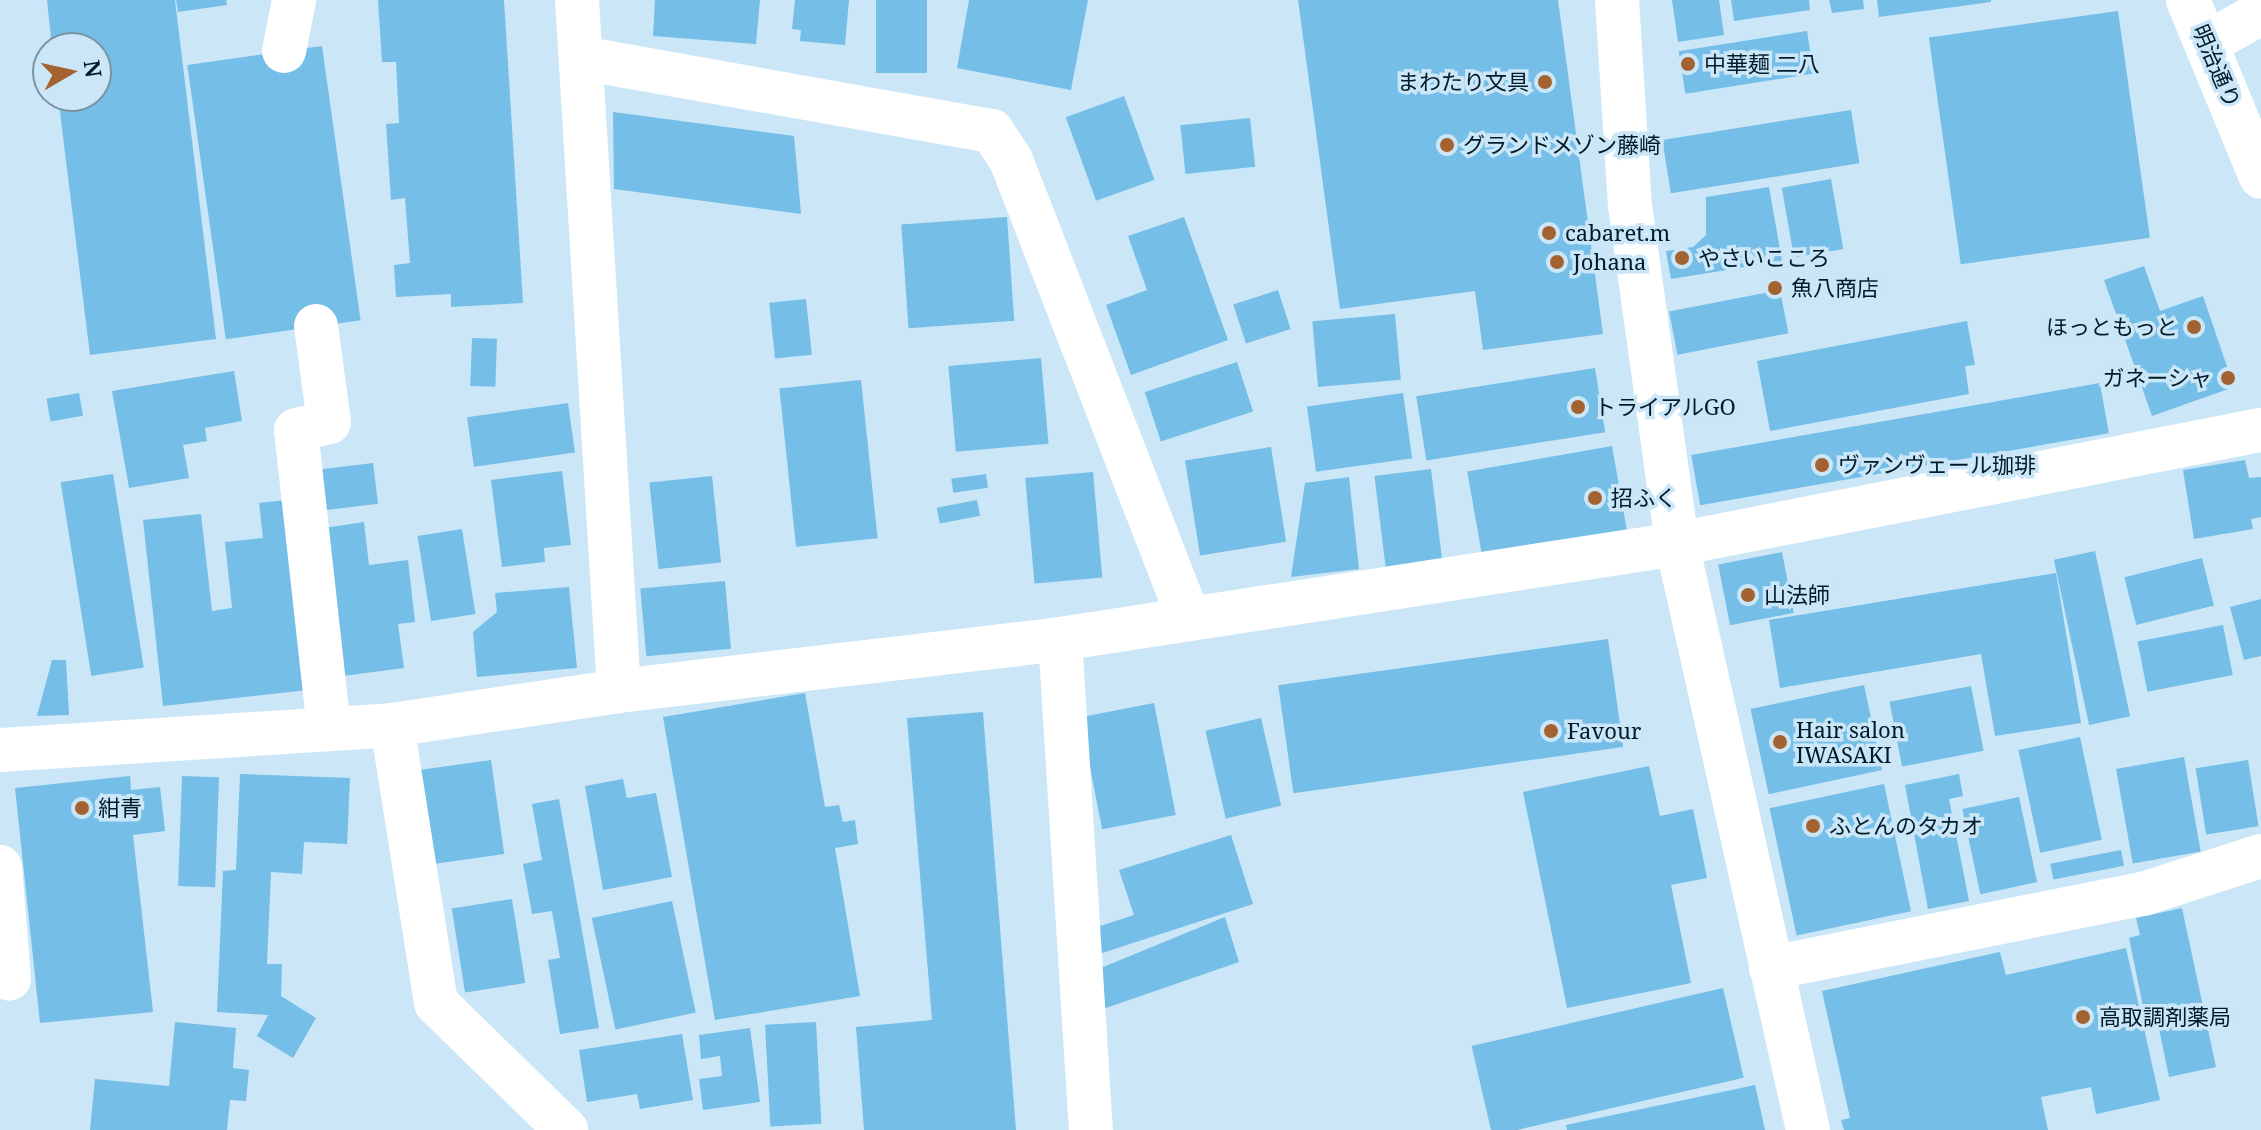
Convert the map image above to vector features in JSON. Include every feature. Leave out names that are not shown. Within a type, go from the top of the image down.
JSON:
[{"type":"street","points":[[284,51],[294,0]]},
{"type":"street","points":[[577,0],[619,691]]},
{"type":"street","points":[[1617,0],[1630,205],[1677,544],[1808,1130]]},
{"type":"street","name":"明治通り","points":[[2188,0],[2209,42],[2261,177]]},
{"type":"street","points":[[2209,42],[2261,13]]},
{"type":"street","points":[[581,58],[992,131],[1011,160],[1189,619]]},
{"type":"street","points":[[316,326],[329,422],[296,430],[329,729]]},
{"type":"street","points":[[0,750],[392,725],[619,691],[1060,639],[1677,544],[2261,430]]},
{"type":"street","points":[[1060,639],[1091,1130]]},
{"type":"street","points":[[392,725],[436,1003],[566,1130]]},
{"type":"street","points":[[1771,968],[2143,894],[2261,856]]},
{"type":"street","points":[[0,867],[9,979]]},
{"type":"building","points":[[47,0],[175,0],[216,339],[90,355],[60,112],[112,112],[112,32],[50,32]]},
{"type":"building","points":[[176,0],[226,0],[227,5],[178,12]]},
{"type":"building","points":[[378,0],[504,0],[523,303],[451,307],[451,294],[396,297],[394,265],[410,263],[405,198],[391,200],[386,124],[399,123],[396,62],[382,62]]},
{"type":"building","points":[[655,0],[760,0],[756,44],[653,36]]},
{"type":"building","points":[[795,0],[849,0],[845,45],[800,41],[801,30],[792,29]]},
{"type":"building","points":[[876,0],[927,0],[927,73],[876,73]]},
{"type":"building","points":[[969,0],[1088,0],[1071,90],[957,68]]},
{"type":"building","name":"グランドメゾン藤崎","points":[[1298,0],[1558,0],[1603,334],[1483,350],[1475,291],[1340,309]]},
{"type":"building","points":[[1672,0],[1719,0],[1724,35],[1678,42]]},
{"type":"building","points":[[1731,0],[1809,0],[1810,10],[1734,21]]},
{"type":"building","points":[[1829,0],[1863,0],[1864,9],[1832,13]]},
{"type":"building","points":[[1877,0],[1991,0],[1991,2],[1879,17]]},
{"type":"building","points":[[2118,11],[2150,238],[1961,264],[1929,38]]},
{"type":"building","points":[[1807,31],[1814,73],[1685,94],[1679,51]]},
{"type":"building","points":[[322,46],[361,320],[226,339],[187,65]]},
{"type":"building","points":[[1124,96],[1154,180],[1096,201],[1066,117]]},
{"type":"building","points":[[1851,110],[1859,163],[1671,193],[1662,140]]},
{"type":"building","points":[[613,112],[794,136],[801,214],[614,189]]},
{"type":"building","points":[[1250,118],[1255,167],[1186,174],[1180,125]]},
{"type":"building","points":[[1831,179],[1843,249],[1794,258],[1782,188]]},
{"type":"building","points":[[1769,187],[1782,261],[1671,279],[1666,251],[1693,247],[1706,235],[1706,197]]},
{"type":"building","points":[[1007,217],[1014,321],[909,328],[901,224]]},
{"type":"building","points":[[1184,217],[1228,340],[1131,375],[1106,305],[1147,290],[1128,236]]},
{"type":"building","points":[[2144,266],[2160,311],[2203,296],[2234,387],[2152,416],[2104,280]]},
{"type":"building","points":[[1278,290],[1291,329],[1246,344],[1233,305]]},
{"type":"building","points":[[1780,290],[1788,333],[1677,355],[1669,312]]},
{"type":"building","points":[[806,299],[812,355],[775,359],[769,303]]},
{"type":"building","points":[[1395,314],[1401,380],[1318,387],[1312,321]]},
{"type":"building","points":[[1967,321],[1975,365],[1965,366],[1969,394],[1770,431],[1757,361]]},
{"type":"building","points":[[472,338],[497,339],[495,387],[470,386]]},
{"type":"building","points":[[1041,358],[1048,444],[956,452],[948,366]]},
{"type":"building","points":[[1237,362],[1253,411],[1161,441],[1145,392]]},
{"type":"building","points":[[1595,368],[1605,432],[1426,461],[1416,396]]},
{"type":"building","points":[[234,371],[242,421],[205,428],[207,441],[183,445],[189,478],[129,488],[112,391]]},
{"type":"building","points":[[861,380],[878,538],[796,547],[779,389]]},
{"type":"building","points":[[2100,383],[2109,433],[1700,505],[1691,455]]},
{"type":"building","points":[[79,393],[83,416],[50,421],[47,399]]},
{"type":"building","points":[[1403,393],[1412,458],[1316,472],[1307,406]]},
{"type":"building","points":[[568,403],[575,453],[474,467],[467,417]]},
{"type":"building","points":[[1612,446],[1628,535],[1483,560],[1467,472]]},
{"type":"building","points":[[1271,447],[1286,542],[1200,555],[1185,461]]},
{"type":"building","points":[[2245,460],[2249,478],[2261,477],[2261,517],[2251,519],[2253,529],[2194,539],[2183,470]]},
{"type":"building","points":[[373,463],[378,504],[326,510],[321,469]]},
{"type":"building","points":[[1431,469],[1443,568],[1387,575],[1374,476]]},
{"type":"building","points":[[562,471],[571,545],[544,548],[545,562],[502,567],[491,480]]},
{"type":"building","points":[[1093,472],[1102,578],[1034,584],[1025,478]]},
{"type":"building","points":[[113,474],[144,668],[91,676],[61,482]]},
{"type":"building","points":[[986,474],[988,488],[953,493],[951,479]]},
{"type":"building","points":[[712,476],[721,563],[658,569],[649,483]]},
{"type":"building","points":[[1349,477],[1359,569],[1291,577],[1305,483]]},
{"type":"building","points":[[295,499],[316,689],[163,706],[143,520],[201,514],[212,611],[232,608],[225,542],[263,538],[259,503]]},
{"type":"building","points":[[977,500],[980,516],[940,524],[937,508]]},
{"type":"building","points":[[364,522],[369,565],[408,560],[415,622],[398,624],[404,668],[343,676],[324,528]]},
{"type":"building","points":[[462,529],[475,614],[431,621],[418,536]]},
{"type":"building","points":[[2095,551],[2130,716],[2089,725],[2054,560]]},
{"type":"building","points":[[1782,552],[1794,613],[1730,625],[1718,564]]},
{"type":"building","points":[[2202,558],[2214,606],[2136,625],[2124,577]]},
{"type":"building","points":[[2056,573],[2081,723],[1995,736],[1981,654],[1780,688],[1769,620]]},
{"type":"building","points":[[725,581],[731,649],[646,656],[640,588]]},
{"type":"building","points":[[569,587],[577,668],[477,677],[473,632],[497,612],[495,593]]},
{"type":"building","points":[[2261,599],[2261,656],[2244,660],[2230,607]]},
{"type":"building","points":[[2223,625],[2233,675],[2147,692],[2138,642]]},
{"type":"building","points":[[1608,639],[1623,747],[1293,793],[1278,685]]},
{"type":"building","points":[[52,660],[66,660],[69,715],[37,716]]},
{"type":"building","points":[[1864,685],[1882,770],[1769,794],[1751,709]]},
{"type":"building","points":[[1971,686],[1984,751],[1902,767],[1890,702]]},
{"type":"building","points":[[805,693],[825,807],[839,805],[843,822],[855,820],[858,844],[835,848],[860,996],[715,1020],[663,717]]},
{"type":"building","points":[[1154,703],[1176,815],[1102,829],[1080,717]]},
{"type":"building","points":[[983,712],[1016,1130],[864,1130],[856,1027],[932,1020],[907,718]]},
{"type":"building","points":[[1261,718],[1281,806],[1226,819],[1205,731]]},
{"type":"building","points":[[2080,737],[2102,840],[2040,853],[2018,750]]},
{"type":"building","points":[[2184,757],[2201,852],[2133,864],[2116,769]]},
{"type":"building","points":[[491,760],[504,854],[427,865],[414,771]]},
{"type":"building","points":[[2248,760],[2258,826],[2206,834],[2196,768]]},
{"type":"building","points":[[1649,766],[1660,816],[1693,809],[1707,878],[1671,885],[1691,983],[1567,1008],[1523,792]]},
{"type":"building","points":[[240,774],[350,778],[347,844],[304,842],[302,874],[271,872],[267,964],[282,964],[281,996],[316,1018],[293,1058],[257,1036],[268,1015],[217,1012],[223,871],[236,870]]},
{"type":"building","points":[[1959,774],[1963,796],[1949,799],[1969,901],[1928,909],[1905,785]]},
{"type":"building","points":[[130,776],[131,790],[160,787],[165,831],[133,835],[153,1012],[40,1023],[15,788]]},
{"type":"building","points":[[182,776],[219,777],[215,887],[178,886]]},
{"type":"building","points":[[623,779],[627,798],[656,793],[672,877],[603,890],[585,786]]},
{"type":"building","points":[[1884,784],[1911,911],[1797,935],[1770,808]]},
{"type":"building","points":[[2019,797],[2037,882],[1980,894],[1962,809]]},
{"type":"building","points":[[559,799],[599,1028],[560,1034],[548,960],[560,958],[552,911],[532,914],[523,864],[542,860],[532,804]]},
{"type":"building","points":[[1231,835],[1253,904],[1096,955],[1088,930],[1134,915],[1119,870]]},
{"type":"building","points":[[2121,850],[2124,866],[2053,879],[2050,864]]},
{"type":"building","points":[[512,899],[525,983],[465,992],[452,909]]},
{"type":"building","points":[[672,901],[696,1013],[615,1030],[592,918]]},
{"type":"building","points":[[2182,908],[2216,1067],[2169,1077],[2157,1019],[2146,1021],[2129,938],[2140,935],[2136,918]]},
{"type":"building","points":[[1225,917],[1239,962],[1103,1009],[1091,972]]},
{"type":"building","points":[[2126,948],[2160,1100],[2096,1114],[2091,1087],[2041,1097],[2048,1130],[1844,1130],[1841,1120],[1850,1118],[1822,991],[2000,952],[2006,975]]},
{"type":"building","points":[[1723,988],[1744,1078],[1517,1130],[1491,1130],[1472,1046]]},
{"type":"building","points":[[175,1022],[236,1028],[233,1068],[249,1070],[246,1101],[230,1100],[227,1130],[90,1130],[95,1079],[169,1086]]},
{"type":"building","points":[[816,1022],[821,1124],[770,1127],[765,1025]]},
{"type":"building","points":[[750,1028],[760,1102],[703,1110],[699,1079],[722,1076],[720,1056],[701,1059],[699,1035]]},
{"type":"building","points":[[682,1034],[693,1100],[640,1109],[637,1094],[587,1102],[579,1050]]},
{"type":"building","points":[[1755,1085],[1765,1130],[1567,1130],[1566,1125]]},
{"type":"place","name":"中華麺 二八","points":[[1688,64]]},
{"type":"place","name":"まわたり文具","points":[[1545,82]]},
{"type":"place","name":"グランドメゾン藤崎","points":[[1447,145]]},
{"type":"place","name":"cabaret.m","points":[[1549,233]]},
{"type":"place","name":"やさいこころ","points":[[1682,258]]},
{"type":"place","name":"Johana","points":[[1557,262]]},
{"type":"place","name":"魚八商店","points":[[1775,288]]},
{"type":"place","name":"ほっともっと","points":[[2194,327]]},
{"type":"place","name":"ガネーシャ","points":[[2228,378]]},
{"type":"place","name":"トライアルGO","points":[[1578,407]]},
{"type":"place","name":"ヴァンヴェール珈琲","points":[[1822,465]]},
{"type":"place","name":"招ふく","points":[[1595,498]]},
{"type":"place","name":"山法師","points":[[1748,595]]},
{"type":"place","name":"Favour","points":[[1551,731]]},
{"type":"place","name":"Hair salon IWASAKI","points":[[1780,742]]},
{"type":"place","name":"紺青","points":[[82,808]]},
{"type":"place","name":"ふとんのタカオ","points":[[1813,826]]},
{"type":"place","name":"高取調剤薬局","points":[[2083,1017]]}]
